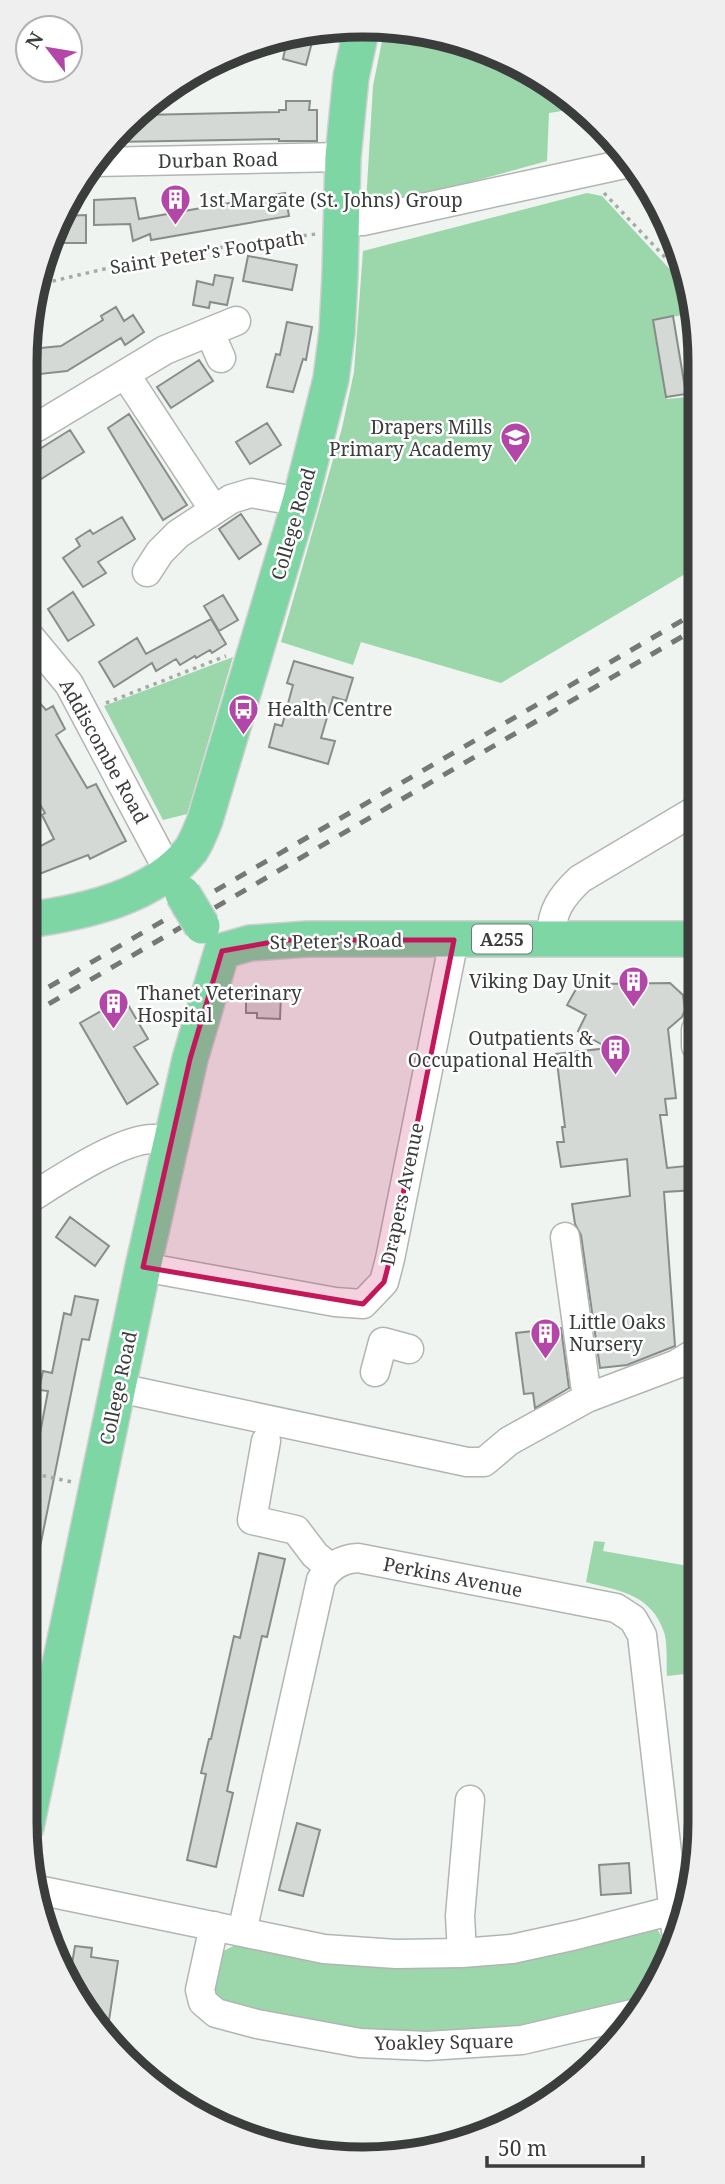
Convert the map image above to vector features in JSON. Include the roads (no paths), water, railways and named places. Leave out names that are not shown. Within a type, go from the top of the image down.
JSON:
[{"type":"main road","name":"College Road","points":[[176,883],[205,820],[300,502],[331,379],[337,332],[332,228],[343,158],[351,77],[361,37]]},
{"type":"main road","points":[[37,919],[65,915],[130,894],[176,883],[212,939]]},
{"type":"main road","name":"College Road","points":[[37,1739],[98,1487],[143,1267],[190,1059],[212,939]]},
{"type":"main road","name":"St Peter's Road","points":[[212,939],[250,943],[284,940],[688,939]]},
{"type":"street","name":"Durban Road","points":[[106,162],[343,158]]},
{"type":"street","points":[[332,228],[621,165]]},
{"type":"street","points":[[37,427],[165,350],[215,345],[236,321]]},
{"type":"street","points":[[125,374],[214,510]]},
{"type":"street","points":[[147,572],[160,552],[178,534],[231,499],[251,494],[300,502]]},
{"type":"street","name":"Addiscombe Road","points":[[37,645],[69,684],[176,883]]},
{"type":"street","points":[[552,938],[551,926],[555,910],[564,894],[580,879],[688,815]]},
{"type":"street","name":"Drapers Avenue","points":[[363,1304],[384,1282],[390,1259],[454,940]]},
{"type":"street","points":[[37,1194],[96,1160],[134,1142],[155,1139],[171,1143]]},
{"type":"street","points":[[565,1237],[587,1398]]},
{"type":"street","points":[[143,1267],[335,1302],[363,1304],[396,1346],[375,1372]]},
{"type":"street","points":[[119,1388],[467,1462],[484,1462],[509,1441],[587,1398],[677,1364],[688,1357]]},
{"type":"street","points":[[242,1932],[319,1588],[321,1580],[331,1568],[315,1555],[296,1530],[252,1520],[266,1441]]},
{"type":"street","name":"Perkins Avenue","points":[[331,1568],[348,1559],[358,1558],[616,1608],[634,1619],[642,1635],[674,1915]]},
{"type":"street","points":[[462,1953],[460,1916],[472,1801]]},
{"type":"street","points":[[45,1891],[324,1949],[396,1954],[462,1953],[512,1948],[673,1920]]},
{"type":"street","name":"Yoakley Square","points":[[214,1926],[200,1990],[203,2002],[216,2013],[257,2024],[360,2043],[428,2046],[522,2040],[624,2016]]},
{"type":"railway","points":[[37,994],[688,617]]},
{"type":"railway","points":[[37,1011],[688,633]]},
{"type":"place","name":"1st Margate (St. Johns) Group","points":[[176,227]]},
{"type":"place","name":"Drapers Mills Primary Academy","points":[[515,465]]},
{"type":"place","name":"Health Centre","points":[[244,736]]},
{"type":"place","name":"Viking Day Unit","points":[[634,1008]]},
{"type":"place","name":"Thanet Veterinary Hospital","points":[[114,1031]]},
{"type":"place","name":"Outpatients & Occupational Health","points":[[616,1076]]},
{"type":"place","name":"Little Oaks Nursery","points":[[546,1360]]}]
